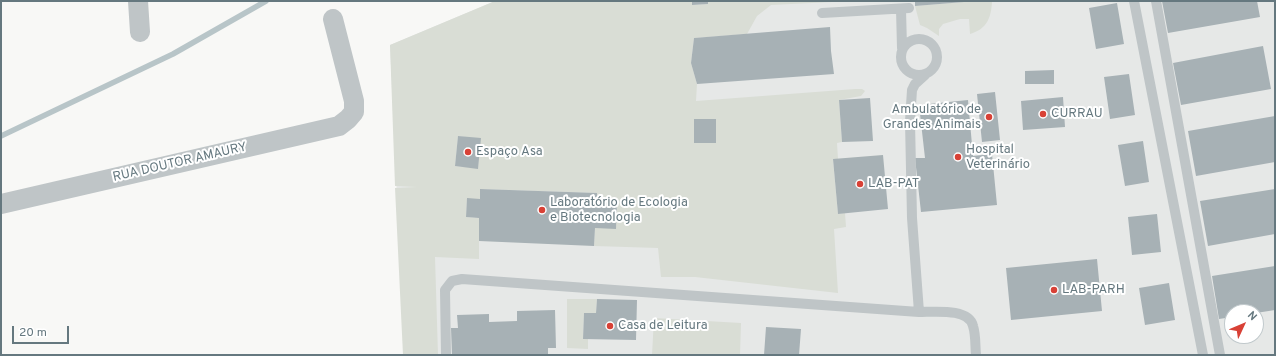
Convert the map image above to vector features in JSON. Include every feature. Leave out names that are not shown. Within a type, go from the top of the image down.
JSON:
[{"type":"street","points":[[138,1],[140,32]]},
{"type":"street","name":"RUA DOUTOR AMAURY","points":[[1,204],[339,126],[354,112],[354,101],[333,19]]},
{"type":"lane","points":[[1134,1],[1203,355]]},
{"type":"lane","points":[[1156,1],[1221,355],[1214,355]]},
{"type":"lane","points":[[822,13],[905,9],[902,48],[900,55],[901,63],[910,74],[917,76],[925,75]]},
{"type":"lane","points":[[902,48],[913,39],[921,38],[928,41],[937,52],[935,66],[931,72],[915,84],[912,90],[910,121],[912,218],[919,312]]},
{"type":"lane","points":[[446,355],[445,290],[448,285],[456,279],[919,312],[959,313],[967,316],[973,326],[976,355]]},
{"type":"shaded area","points":[[495,1],[1275,1],[1275,355],[404,355],[390,45]]},
{"type":"shaded area","points":[[495,1],[692,1],[693,5],[708,4],[708,1],[853,1],[771,5],[757,16],[747,34],[694,38],[691,63],[697,84],[696,101],[855,89],[862,89],[865,91],[861,96],[839,100],[842,142],[837,143],[838,159],[833,160],[838,214],[845,213],[846,227],[834,229],[838,293],[695,277],[661,277],[658,248],[594,246],[595,228],[616,228],[617,202],[597,201],[597,193],[480,189],[480,199],[467,199],[466,217],[479,218],[479,259],[435,257],[438,355],[403,355],[395,188],[417,187],[395,186],[390,45]],"holes":[[[694,119],[716,119],[716,143],[694,143]],[[458,136],[480,139],[478,168],[455,166]]]},
{"type":"shaded area","points":[[963,2],[992,2],[991,13],[987,22],[976,32],[970,34],[969,19],[960,19],[943,24],[939,29],[939,36],[920,25],[915,6]]},
{"type":"shaded area","points":[[567,299],[597,299],[596,313],[584,313],[583,339],[588,339],[588,349],[567,348]]},
{"type":"shaded area","points":[[654,318],[741,323],[740,355],[652,355]]},
{"type":"building","points":[[692,1],[708,1],[708,4],[692,5]]},
{"type":"building","points":[[915,1],[964,1],[964,2],[915,6]]},
{"type":"building","points":[[1162,1],[1257,1],[1260,17],[1168,33]]},
{"type":"building","points":[[1117,3],[1124,44],[1096,49],[1089,8]]},
{"type":"building","points":[[830,27],[834,74],[697,84],[691,63],[694,38]]},
{"type":"building","points":[[1263,46],[1271,89],[1181,105],[1173,63]]},
{"type":"building","name":"CURRAU","points":[[1054,70],[1054,84],[1025,84],[1025,71]]},
{"type":"building","points":[[1129,74],[1135,115],[1110,119],[1104,77]]},
{"type":"building","name":"Ambulatório de Grandes Animais","points":[[995,92],[1000,140],[982,142],[977,94]]},
{"type":"building","name":"CURRAU","points":[[1063,97],[1065,127],[1023,130],[1021,101]]},
{"type":"building","points":[[870,98],[873,141],[842,142],[839,100]]},
{"type":"building","name":"Hospital Veterinário","points":[[968,100],[973,156],[992,154],[997,205],[921,212],[915,158],[925,158],[919,105]]},
{"type":"building","points":[[1275,116],[1275,162],[1196,176],[1188,131]]},
{"type":"building","points":[[694,119],[716,119],[716,143],[694,143]]},
{"type":"building","name":"Espaço Asa","points":[[458,136],[481,138],[478,169],[455,166]]},
{"type":"building","points":[[1143,141],[1149,182],[1125,186],[1118,145]]},
{"type":"building","name":"LAB-PAT","points":[[883,155],[888,209],[838,214],[833,159]]},
{"type":"building","name":"Laboratório de Ecologia e Biotecnologia","points":[[480,189],[597,193],[597,201],[617,202],[616,229],[595,228],[594,246],[479,241],[479,218],[466,217],[467,198],[480,199]]},
{"type":"building","points":[[1275,189],[1275,234],[1208,246],[1200,201]]},
{"type":"building","points":[[1157,214],[1161,252],[1132,255],[1128,217]]},
{"type":"building","name":"LAB-PARH","points":[[1097,259],[1102,311],[1011,320],[1006,268]]},
{"type":"building","points":[[1275,266],[1275,310],[1264,312],[1264,304],[1224,304],[1224,318],[1219,319],[1212,276]]},
{"type":"building","points":[[1169,283],[1175,320],[1145,325],[1139,288]]},
{"type":"building","name":"Casa de Leitura","points":[[597,299],[637,300],[636,340],[583,339],[584,313],[596,313]]},
{"type":"building","points":[[555,310],[556,348],[548,348],[548,355],[452,355],[451,328],[458,328],[457,315],[489,314],[489,322],[517,321],[517,311]]},
{"type":"building","points":[[766,327],[801,329],[799,355],[764,355]]},
{"type":"waterway","points":[[1,136],[173,54],[266,1]]},
{"type":"place","name":"CURRAU","points":[[1043,114]]},
{"type":"place","name":"Ambulatório de Grandes Animais","points":[[989,117]]},
{"type":"place","name":"Espaço Asa","points":[[468,152]]},
{"type":"place","name":"Hospital Veterinário","points":[[958,157]]},
{"type":"place","name":"LAB-PAT","points":[[860,184]]},
{"type":"place","name":"Laboratório de Ecologia e Biotecnologia","points":[[542,210]]},
{"type":"place","name":"LAB-PARH","points":[[1054,290]]},
{"type":"place","name":"Casa de Leitura","points":[[610,326]]}]
